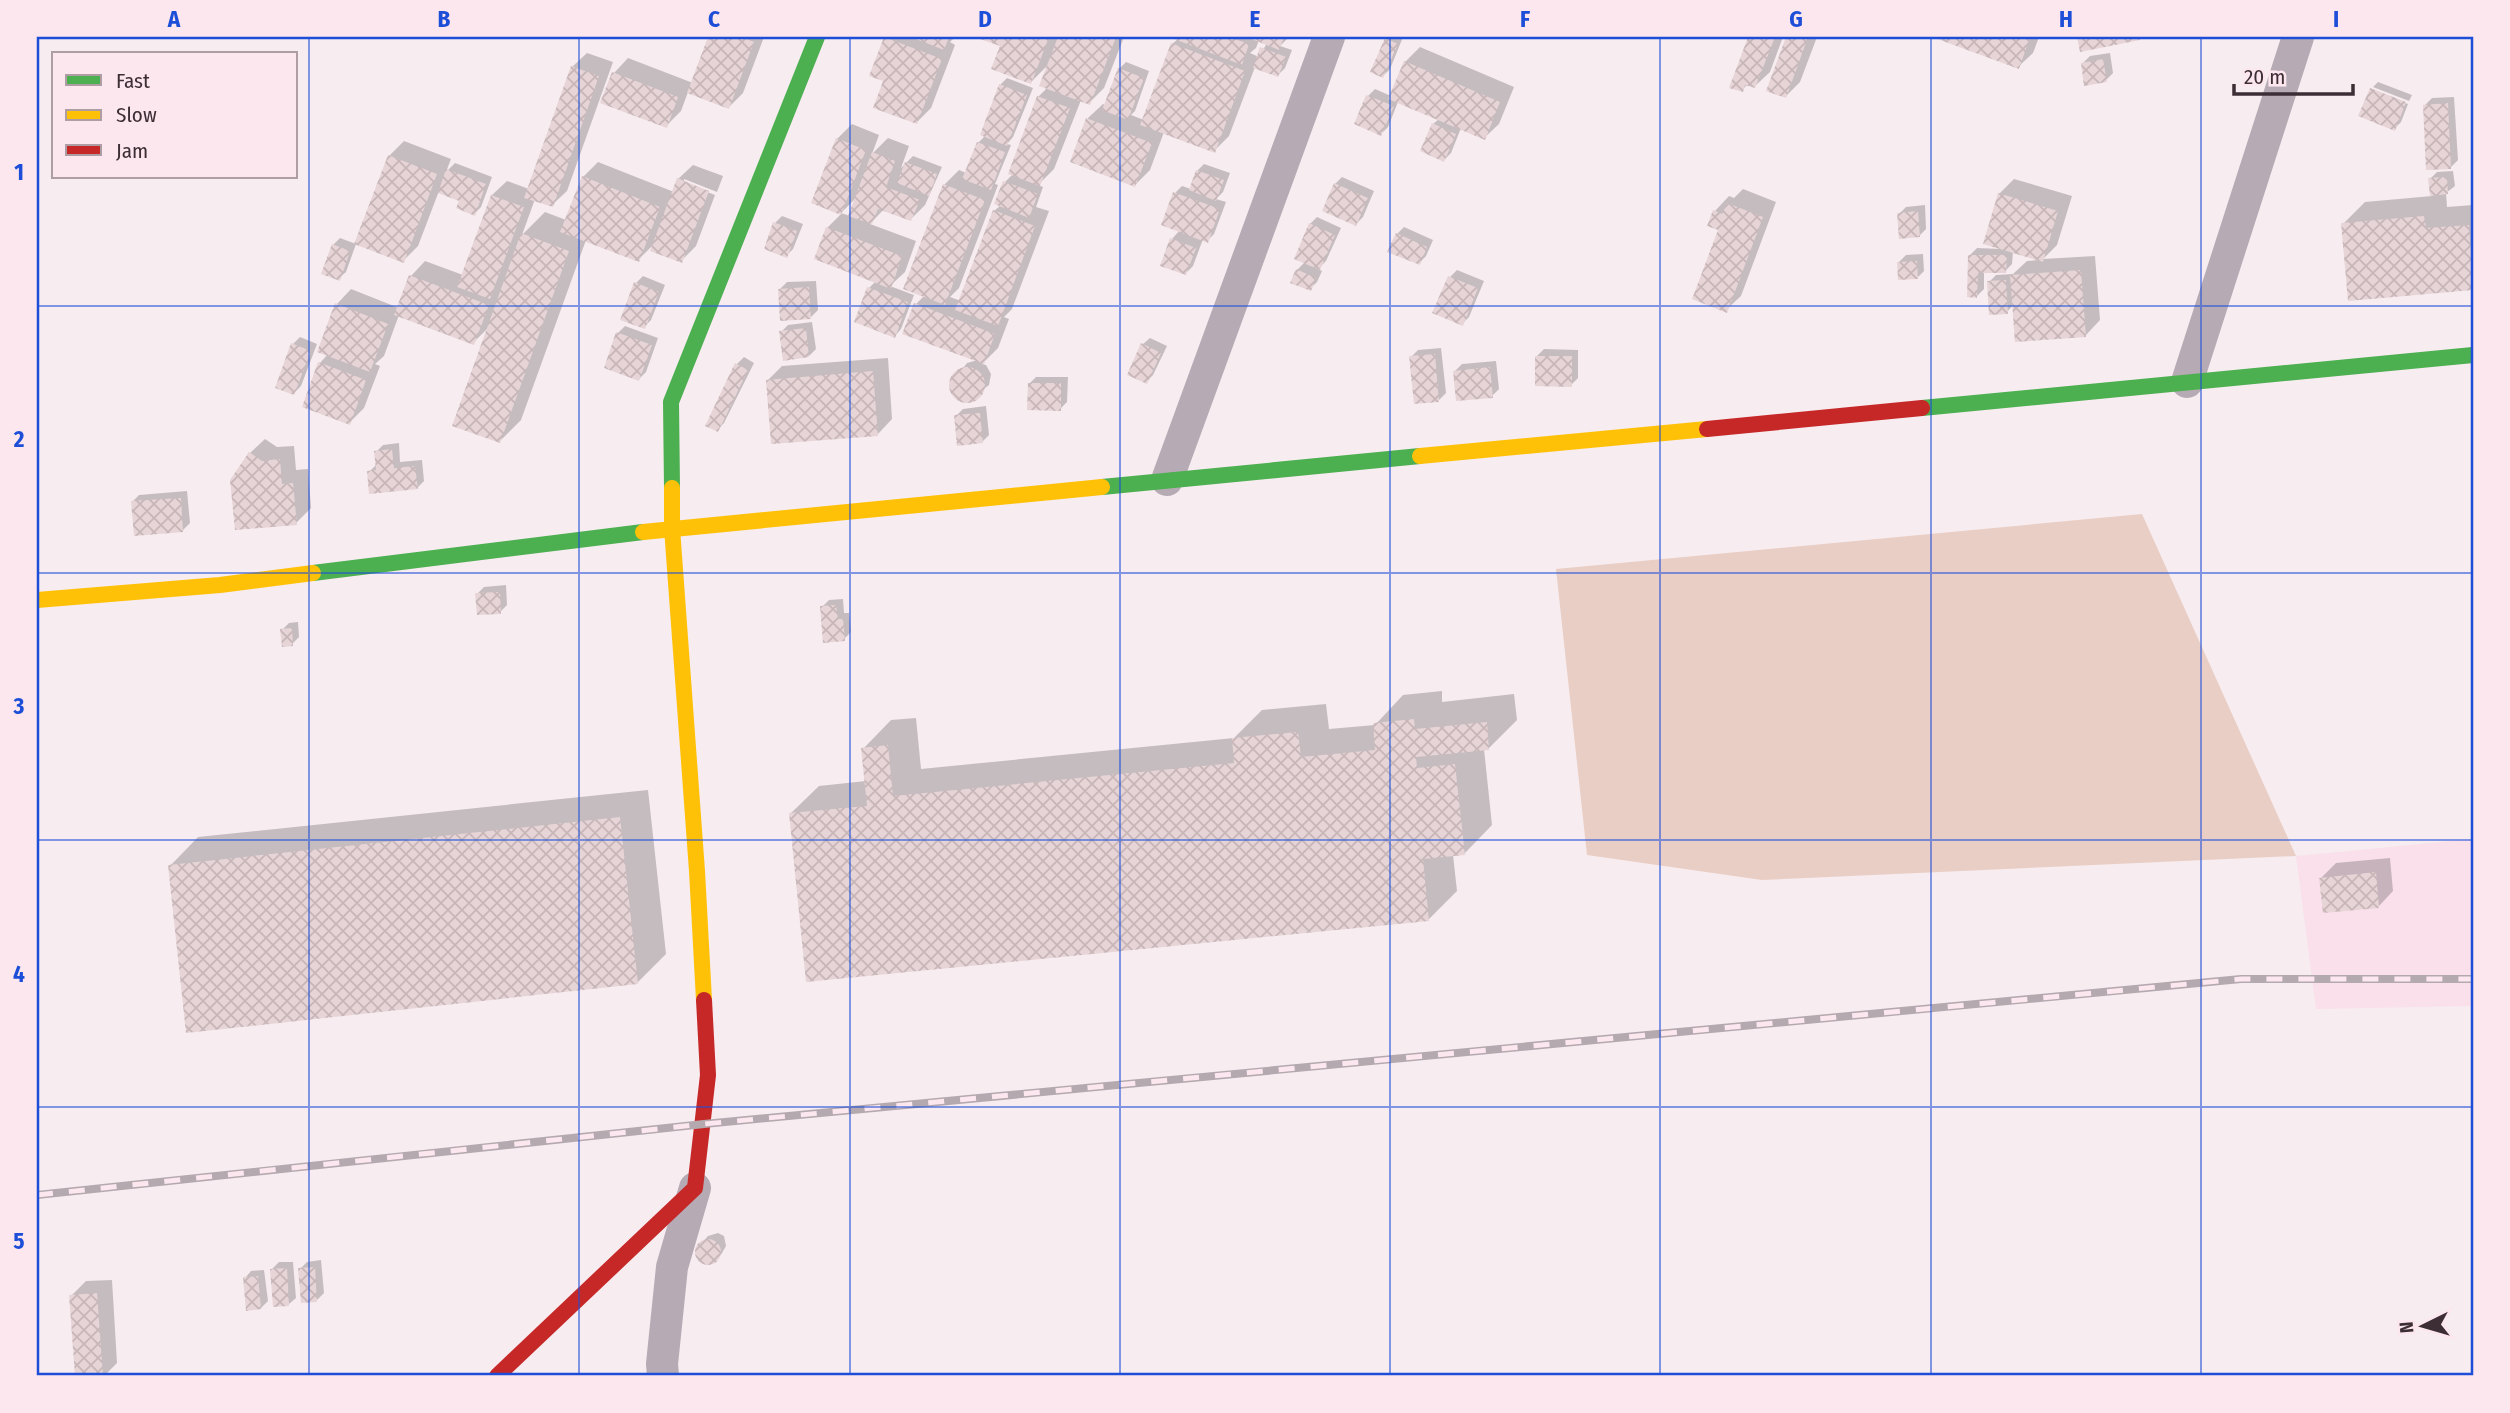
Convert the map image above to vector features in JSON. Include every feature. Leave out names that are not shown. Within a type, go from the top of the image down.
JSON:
[{"type":"street","points":[[663,1376],[673,1267],[695,1188],[708,1075],[697,871],[672,528],[671,402],[817,37]]},
{"type":"street","points":[[1167,480],[1329,37]]},
{"type":"street","points":[[2187,382],[2298,37]]},
{"type":"street","points":[[37,600],[220,585],[672,528],[2473,355]]},
{"type":"street","points":[[497,1376],[695,1188]]},
{"type":"shaded area","points":[[2142,514],[2296,856],[1762,880],[1587,855],[1556,569]]},
{"type":"shaded area","points":[[2473,839],[2473,1006],[2316,1009],[2296,856]]},
{"type":"building","points":[[708,37],[741,37],[754,42],[729,109],[687,93]]},
{"type":"building","points":[[884,37],[942,59],[917,124],[873,108],[883,81],[869,76]]},
{"type":"building","points":[[911,37],[949,37],[944,50]]},
{"type":"building","points":[[974,37],[1049,37],[1031,84],[991,69],[1000,46]]},
{"type":"building","points":[[1058,37],[1116,37],[1090,105],[1039,86]]},
{"type":"building","points":[[1169,37],[1229,37],[1249,44],[1242,65]]},
{"type":"building","points":[[1247,37],[1284,37],[1279,50]]},
{"type":"building","points":[[1748,37],[1775,37],[1755,88],[1745,85],[1743,92],[1729,88]]},
{"type":"building","points":[[1786,37],[1808,37],[1786,98],[1766,91]]},
{"type":"building","points":[[1932,37],[2030,37],[2019,69]]},
{"type":"building","points":[[2077,37],[2139,37],[2140,40],[2080,52]]},
{"type":"building","points":[[1385,38],[1398,44],[1383,78],[1370,72]]},
{"type":"building","points":[[1171,43],[1245,71],[1215,153],[1140,125]]},
{"type":"building","points":[[1260,47],[1286,57],[1278,77],[1253,68]]},
{"type":"building","points":[[2103,59],[2107,82],[2084,86],[2081,63]]},
{"type":"building","points":[[1404,61],[1500,102],[1485,140],[1388,99]]},
{"type":"building","points":[[571,66],[599,76],[553,207],[524,198]]},
{"type":"building","points":[[1118,68],[1144,78],[1128,120],[1102,110]]},
{"type":"building","points":[[612,72],[678,97],[667,128],[600,103]]},
{"type":"building","points":[[999,84],[1027,95],[1007,146],[980,135]]},
{"type":"building","points":[[2370,88],[2406,102],[2395,131],[2358,116]]},
{"type":"building","points":[[1366,95],[1394,106],[1381,136],[1354,124]]},
{"type":"building","points":[[1037,96],[1070,108],[1040,186],[1008,174]]},
{"type":"building","points":[[2448,103],[2451,169],[2426,170],[2423,105]]},
{"type":"building","points":[[1086,118],[1152,143],[1135,187],[1070,162]]},
{"type":"building","points":[[1432,123],[1456,134],[1444,162],[1420,151]]},
{"type":"building","points":[[836,138],[866,150],[841,215],[811,203]]},
{"type":"building","points":[[977,142],[1005,152],[991,190],[962,179]]},
{"type":"building","points":[[872,152],[895,161],[886,187],[920,200],[911,221],[878,209],[872,224],[848,216]]},
{"type":"building","points":[[388,155],[437,174],[404,263],[354,244]]},
{"type":"building","points":[[905,162],[937,174],[929,196],[897,183]]},
{"type":"building","points":[[446,169],[486,184],[475,216],[456,208],[459,201],[438,193]]},
{"type":"building","points":[[1196,170],[1224,180],[1216,201],[1189,190]]},
{"type":"building","points":[[582,176],[660,207],[639,262],[560,232]]},
{"type":"building","points":[[2447,177],[2448,194],[2430,196],[2428,178]]},
{"type":"building","points":[[677,178],[709,191],[682,263],[650,251]]},
{"type":"building","points":[[1003,181],[1038,194],[1029,218],[994,204]]},
{"type":"building","points":[[1334,183],[1368,198],[1356,226],[1322,211]]},
{"type":"building","points":[[943,184],[985,200],[945,305],[903,289]]},
{"type":"building","points":[[1173,192],[1220,209],[1208,243],[1161,225]]},
{"type":"building","points":[[1998,193],[2058,211],[2043,262],[1983,244]]},
{"type":"building","points":[[491,195],[524,207],[490,299],[457,287]]},
{"type":"building","points":[[1727,203],[1763,217],[1727,313],[1692,299],[1718,230],[1707,226],[1713,210],[1722,214]]},
{"type":"building","points":[[993,210],[1035,226],[998,326],[955,310]]},
{"type":"building","points":[[1918,211],[1920,237],[1899,239],[1897,213]]},
{"type":"building","points":[[2424,216],[2426,228],[2469,225],[2473,290],[2348,301],[2341,223]]},
{"type":"building","points":[[773,222],[797,231],[787,258],[764,249]]},
{"type":"building","points":[[1309,223],[1335,235],[1320,270],[1294,259]]},
{"type":"building","points":[[826,227],[902,256],[891,289],[814,259]]},
{"type":"building","points":[[521,233],[569,251],[500,443],[452,426]]},
{"type":"building","points":[[1396,233],[1427,247],[1420,265],[1387,252]]},
{"type":"building","points":[[1170,238],[1196,248],[1186,275],[1160,266]]},
{"type":"building","points":[[332,244],[350,251],[340,281],[321,274]]},
{"type":"building","points":[[1968,255],[2007,255],[2006,273],[1978,273],[1977,298],[1967,297]]},
{"type":"building","points":[[1917,261],[1918,279],[1898,280],[1897,262]]},
{"type":"building","points":[[1296,269],[1316,278],[1311,291],[1290,283]]},
{"type":"building","points":[[2081,270],[2086,337],[2015,342],[2010,275]]},
{"type":"building","points":[[409,275],[489,305],[474,345],[394,315]]},
{"type":"building","points":[[1448,276],[1478,288],[1463,326],[1432,313]]},
{"type":"building","points":[[2006,280],[2008,314],[1989,315],[1987,281]]},
{"type":"building","points":[[634,282],[659,292],[645,329],[620,320]]},
{"type":"building","points":[[809,287],[811,319],[780,321],[778,289]]},
{"type":"building","points":[[867,287],[908,302],[895,338],[854,322]]},
{"type":"building","points":[[335,303],[388,324],[370,372],[317,352]]},
{"type":"building","points":[[914,303],[995,334],[984,364],[902,334]]},
{"type":"building","points":[[806,328],[809,357],[783,361],[779,331]]},
{"type":"building","points":[[616,332],[652,345],[639,381],[604,368]]},
{"type":"building","points":[[291,343],[311,351],[294,395],[275,388]]},
{"type":"building","points":[[1141,343],[1161,353],[1147,384],[1127,375]]},
{"type":"building","points":[[1435,354],[1439,402],[1414,404],[1409,356]]},
{"type":"building","points":[[1535,356],[1572,356],[1572,387],[1535,386]]},
{"type":"building","points":[[318,362],[366,380],[350,425],[302,407]]},
{"type":"building","points":[[735,363],[748,370],[718,432],[705,426]]},
{"type":"building","points":[[967,367],[980,372],[985,385],[980,398],[967,403],[954,398],[949,385],[954,372]]},
{"type":"building","points":[[1490,367],[1493,398],[1456,401],[1453,371]]},
{"type":"building","points":[[873,371],[878,436],[771,444],[766,380]]},
{"type":"building","points":[[1028,383],[1061,383],[1061,411],[1027,410]]},
{"type":"building","points":[[980,413],[983,443],[957,446],[954,415]]},
{"type":"building","points":[[392,449],[394,468],[415,466],[418,489],[369,494],[367,471],[376,470],[374,451]]},
{"type":"building","points":[[249,452],[262,461],[280,459],[282,484],[293,483],[297,525],[235,530],[230,480]]},
{"type":"building","points":[[181,498],[183,532],[134,536],[131,501]]},
{"type":"building","points":[[500,592],[501,614],[477,615],[475,593]]},
{"type":"building","points":[[836,605],[838,619],[843,619],[845,641],[823,643],[820,606]]},
{"type":"building","points":[[292,628],[293,646],[282,647],[280,629]]},
{"type":"building","points":[[1414,719],[1415,729],[1487,722],[1489,750],[1416,757],[1417,768],[1455,764],[1465,855],[1423,859],[1429,921],[806,982],[789,813],[867,806],[861,748],[888,745],[893,796],[1234,763],[1232,738],[1298,732],[1301,757],[1375,750],[1373,723]]},
{"type":"building","points":[[620,817],[638,984],[186,1033],[168,865]]},
{"type":"building","points":[[2376,872],[2379,908],[2323,913],[2319,878]]},
{"type":"building","points":[[708,1239],[717,1243],[721,1252],[717,1261],[708,1265],[699,1261],[695,1252],[699,1243]]},
{"type":"building","points":[[315,1267],[317,1302],[301,1303],[298,1268]]},
{"type":"building","points":[[287,1268],[289,1306],[273,1307],[270,1269]]},
{"type":"building","points":[[258,1276],[261,1309],[246,1311],[243,1277]]},
{"type":"building","points":[[97,1293],[103,1376],[75,1376],[69,1295]]},
{"type":"railway","points":[[37,1195],[704,1124],[2241,979],[2473,979]]},
{"type":"traffic: fast","points":[[672,488],[671,402],[817,37]]},
{"type":"traffic: fast","points":[[1922,408],[2473,355]]},
{"type":"traffic: fast","points":[[1102,487],[1420,456]]},
{"type":"traffic: fast","points":[[313,573],[643,532]]},
{"type":"traffic: slow","points":[[1420,456],[1707,429]]},
{"type":"traffic: slow","points":[[643,532],[1102,487]]},
{"type":"traffic: slow","points":[[672,488],[672,528],[704,1000]]},
{"type":"traffic: slow","points":[[37,600],[220,585],[313,573]]},
{"type":"traffic: jam","points":[[1707,429],[1922,408]]},
{"type":"traffic: jam","points":[[497,1376],[695,1188],[708,1075],[704,1000]]}]
